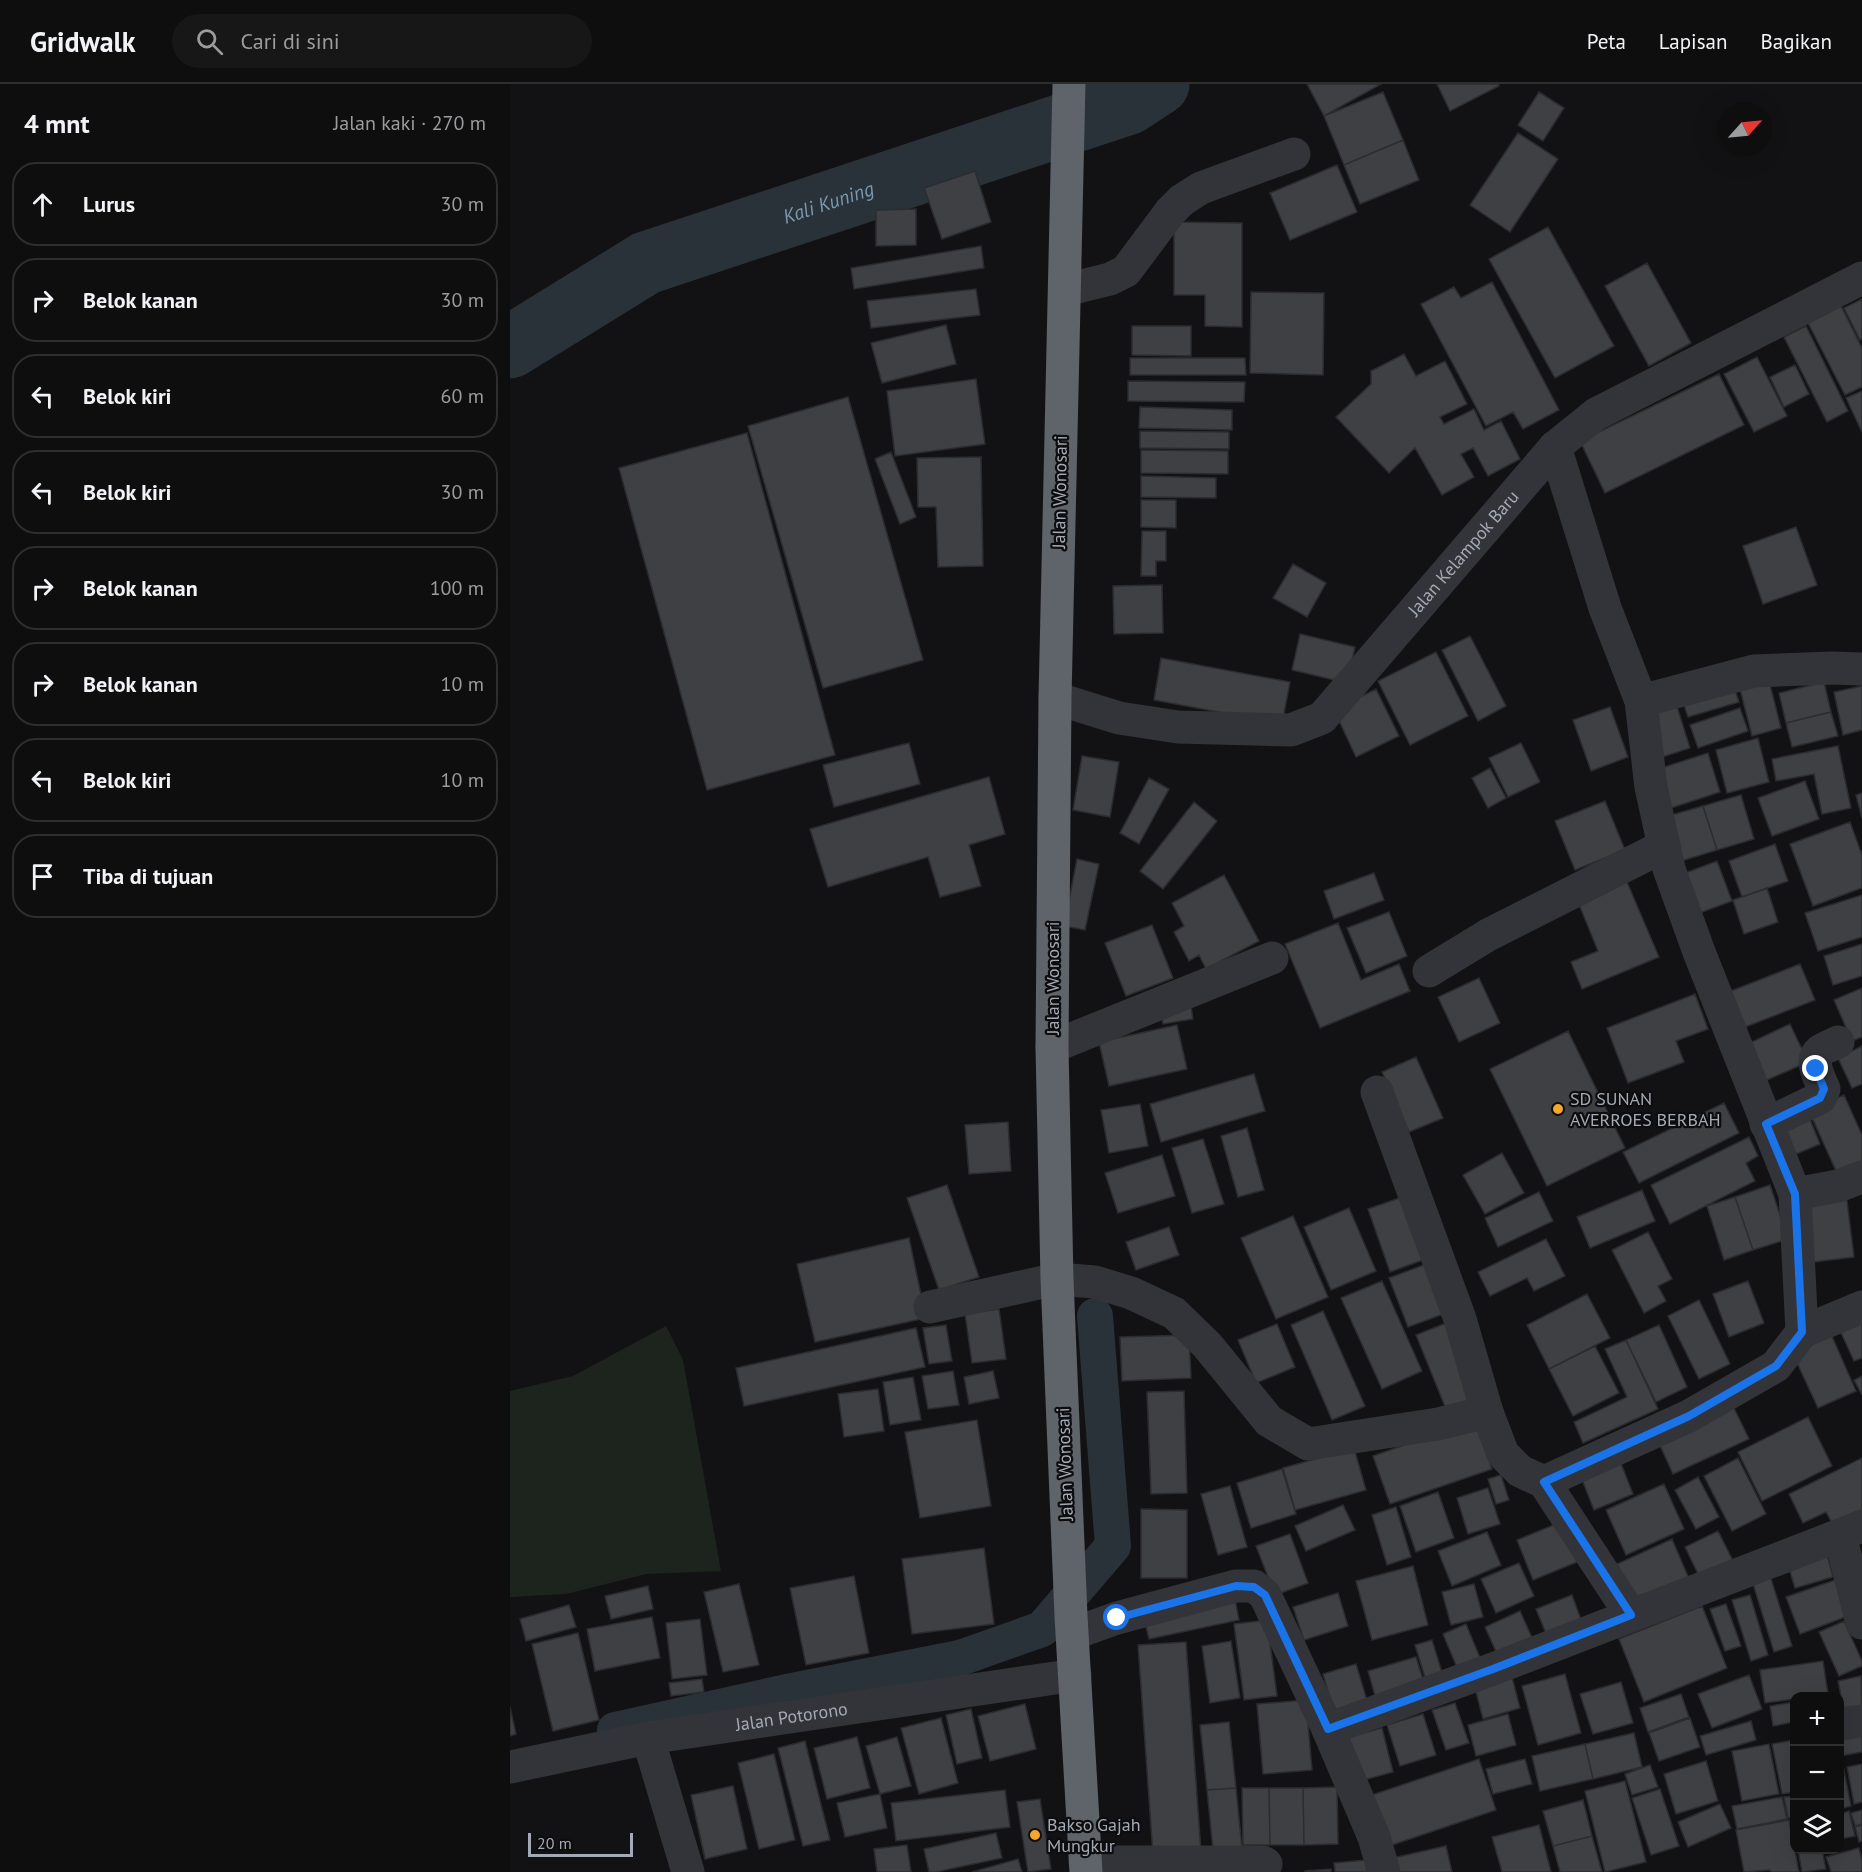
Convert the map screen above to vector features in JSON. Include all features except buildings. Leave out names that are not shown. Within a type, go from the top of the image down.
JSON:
[{"type":"highway","name":"Jalan Wonosari","points":[[1069,84],[1055,698],[1052,1047],[1057,1279],[1085,1867]]},
{"type":"street","points":[[1065,290],[1110,279],[1126,271],[1170,212],[1182,200],[1201,188],[1294,154]]},
{"type":"street","name":"Jalan Kelampok Baru","points":[[1055,698],[1119,718],[1178,727],[1291,730],[1322,718],[1555,447],[1596,414],[1862,278]]},
{"type":"street","points":[[1555,447],[1605,608],[1641,701],[1651,787],[1669,869],[1699,952],[1795,1194],[1802,1332]]},
{"type":"street","points":[[1641,701],[1754,671],[1862,669]]},
{"type":"street","points":[[1429,970],[1488,935],[1664,846]]},
{"type":"street","points":[[1052,1047],[1272,958]]},
{"type":"street","points":[[1766,1124],[1820,1098],[1824,1089],[1816,1069],[1817,1056],[1820,1051],[1838,1042]]},
{"type":"street","points":[[1377,1092],[1460,1319],[1487,1412],[1503,1454],[1520,1471],[1544,1482],[1631,1615]]},
{"type":"street","points":[[1795,1194],[1838,1186],[1862,1177]]},
{"type":"street","points":[[930,1307],[1057,1279],[1095,1282],[1131,1293],[1174,1313],[1207,1345],[1269,1421],[1308,1443],[1437,1424],[1487,1412]]},
{"type":"street","points":[[1544,1482],[1689,1416],[1776,1366],[1802,1332],[1862,1307]]},
{"type":"street","points":[[1328,1729],[1493,1669],[1851,1530],[1862,1623]]},
{"type":"street","points":[[1072,1625],[1117,1618],[1236,1586],[1254,1587],[1265,1595],[1328,1729],[1374,1837],[1384,1872]]},
{"type":"street","name":"Jalan Potorono","points":[[510,1767],[648,1738],[1075,1675]]},
{"type":"street","points":[[1844,1723],[1862,1720]]},
{"type":"street","points":[[648,1738],[688,1872]]},
{"type":"street","points":[[1085,1867],[1263,1862],[1266,1864]]},
{"type":"shaded area","points":[[666,1326],[683,1360],[721,1571],[646,1574],[566,1594],[510,1597],[510,1391],[573,1376]]},
{"type":"waterway","name":"Kali Kuning","points":[[510,347],[646,263],[1129,103],[1158,84]]},
{"type":"waterway","points":[[615,1730],[787,1692],[960,1658],[1042,1629],[1113,1546],[1095,1316]]},
{"type":"place","name":"SD SUNAN AVERROES BERBAH","points":[[1558,1109]]},
{"type":"place","name":"Bakso Gajah Mungkur","points":[[1035,1835]]},
{"type":"route","points":[[1117,1618],[1236,1586],[1254,1587],[1265,1595],[1328,1729],[1493,1669],[1631,1615],[1544,1482],[1689,1416],[1776,1366],[1802,1332],[1795,1194],[1766,1124],[1820,1098],[1824,1089],[1816,1069]]}]
